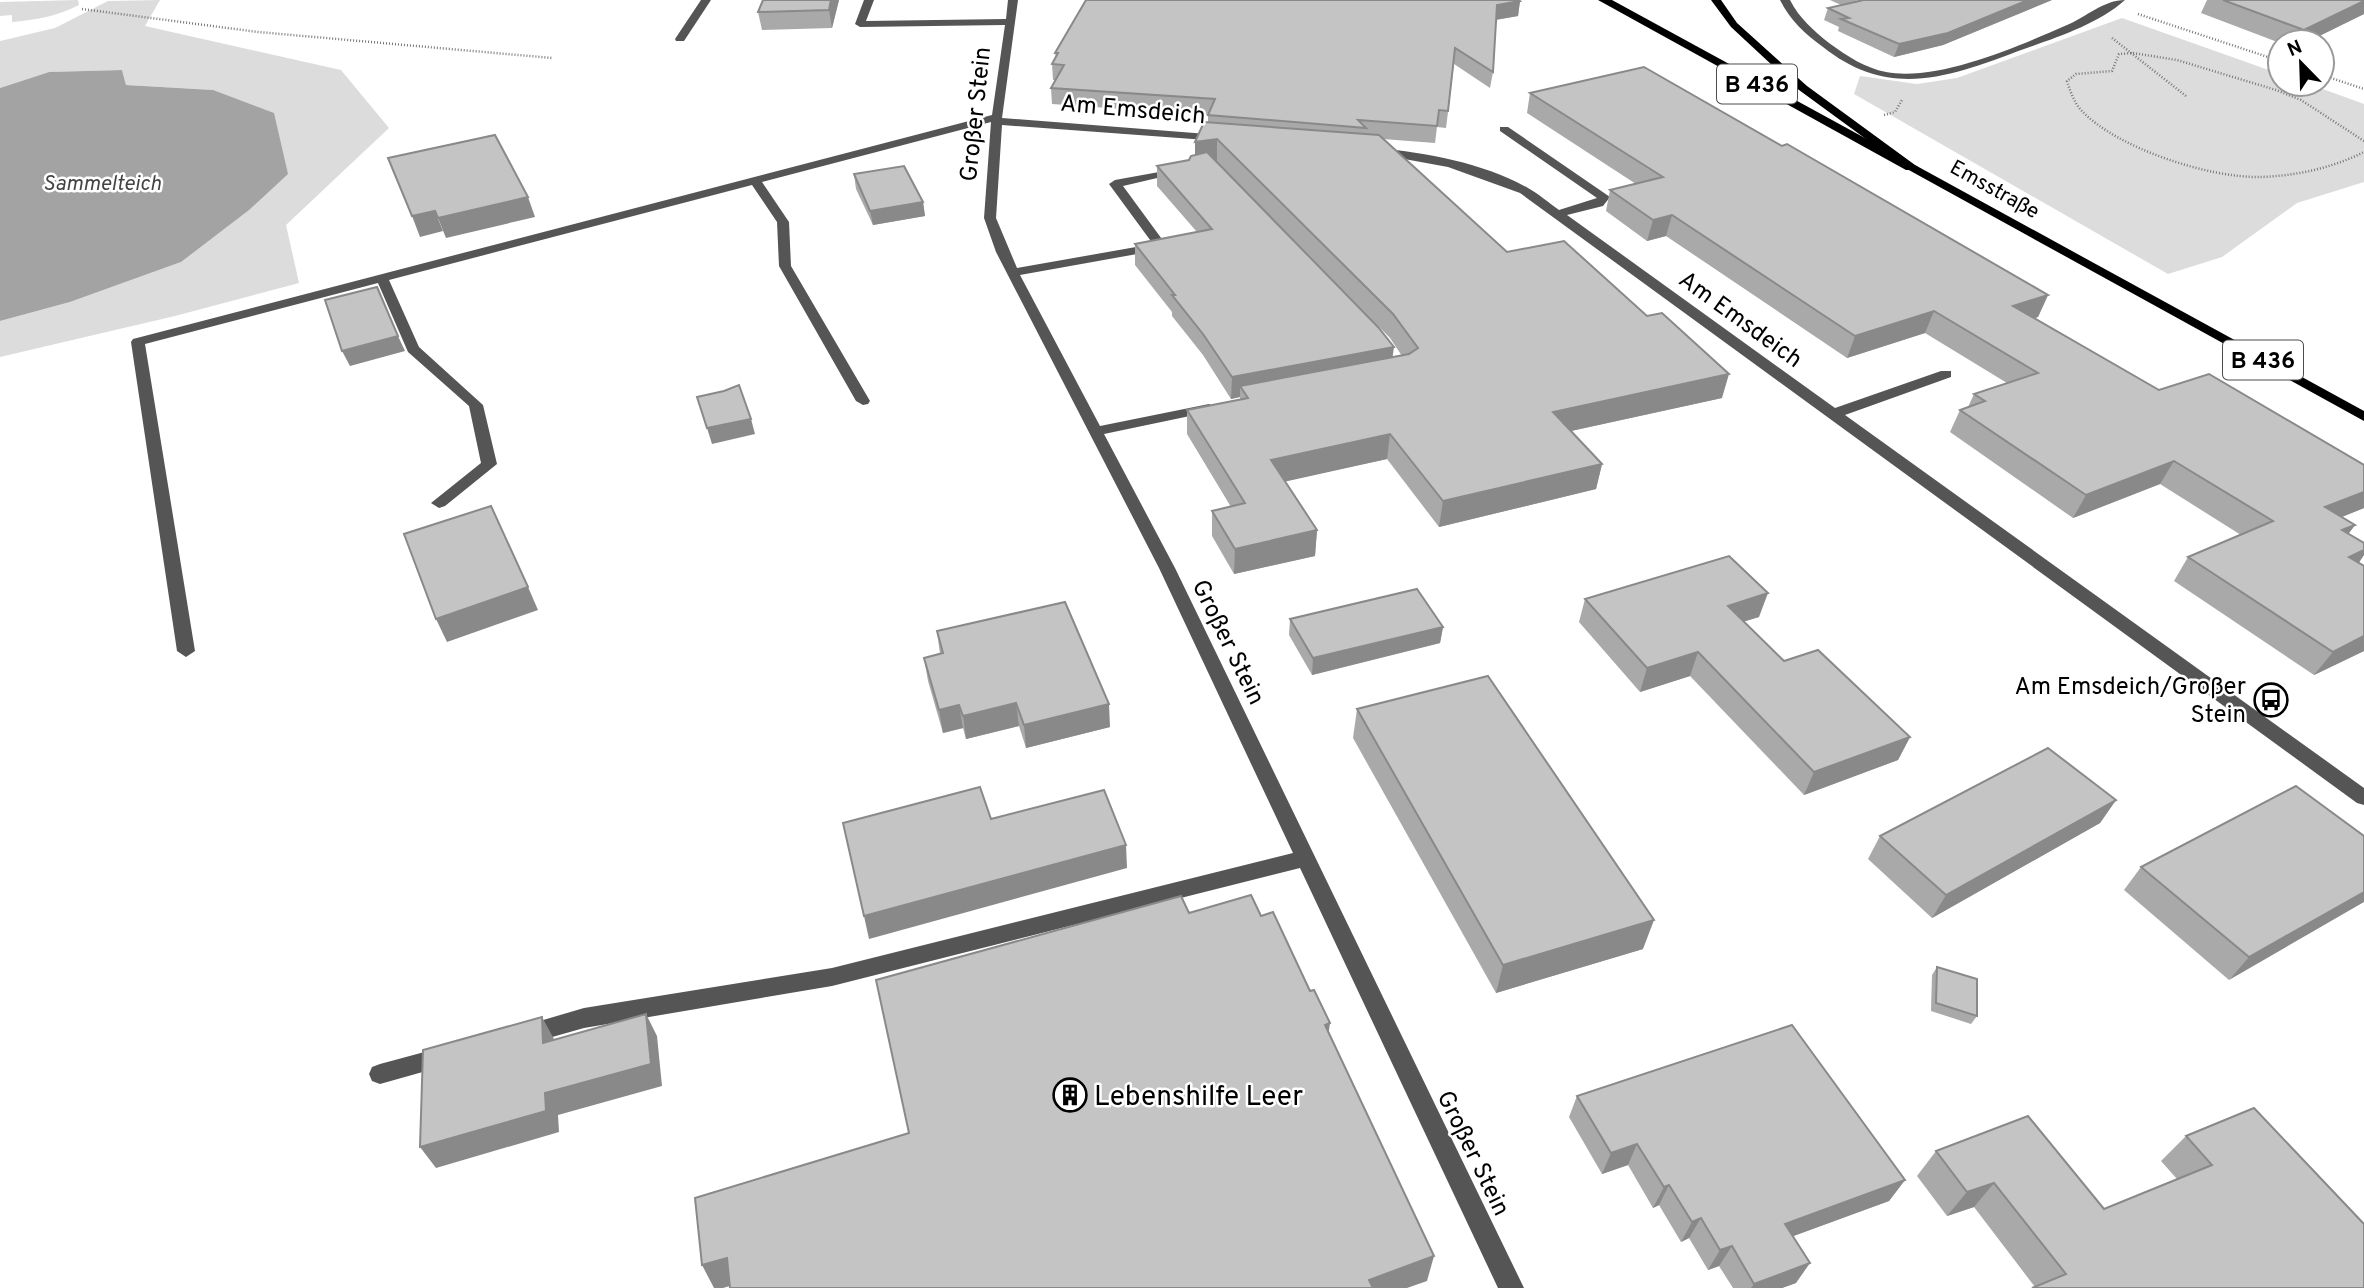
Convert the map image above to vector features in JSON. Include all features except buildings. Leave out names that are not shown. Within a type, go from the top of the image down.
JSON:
[{"type":"highway","name":"Emsstraße","points":[[1604,0],[1911,167]]},
{"type":"main road","points":[[1716,0],[1734,25],[1803,88],[1911,167]]},
{"type":"main road","name":"Emsstraße","points":[[1911,167],[2364,416]]},
{"type":"street","points":[[680,39],[706,0]]},
{"type":"street","points":[[869,0],[860,24],[1010,22]]},
{"type":"street","name":"Großer Stein","points":[[1013,0],[997,119],[990,218],[1013,272],[1167,568],[1511,1288]]},
{"type":"street","points":[[1785,0],[1791,15],[1837,56],[1858,68],[1885,76],[1916,78],[1944,74],[2052,35],[2115,2]]},
{"type":"street","name":"Am Emsdeich","points":[[186,650],[138,342],[997,119],[1239,140]]},
{"type":"street","points":[[1504,129],[1604,197],[1599,203],[1557,214]]},
{"type":"street","name":"Am Emsdeich","points":[[1361,150],[1409,154],[1476,170],[1524,190],[2364,798]]},
{"type":"street","points":[[1013,272],[1161,246],[1115,184],[1197,167]]},
{"type":"street","points":[[755,180],[783,222],[785,266],[863,401]]},
{"type":"street","points":[[382,278],[413,349],[476,405],[489,464],[439,503]]},
{"type":"street","points":[[1833,414],[1946,374]]},
{"type":"street","points":[[1096,431],[1217,407]]},
{"type":"street","points":[[508,1039],[584,1018],[832,977],[1306,858]]},
{"type":"street","points":[[380,1074],[469,1049]]},
{"type":"path","points":[[2115,2],[2266,56]]},
{"type":"path","points":[[82,9],[389,44],[552,58]]},
{"type":"path","points":[[2364,141],[2301,100],[2208,67],[2150,54],[2119,54],[2112,71],[2076,74],[2067,81],[2081,110],[2106,129],[2132,143],[2222,174],[2258,177],[2310,171],[2364,152]]},
{"type":"path","points":[[2138,57],[2186,96]]},
{"type":"path","points":[[2336,80],[2364,89]]},
{"type":"shaded area","points":[[78,0],[79,5],[71,9],[38,19],[12,22],[12,15],[0,16],[0,2]]},
{"type":"shaded area","points":[[160,0],[145,26],[341,70],[389,128],[286,225],[299,283],[175,316],[0,357],[0,321],[70,302],[181,262],[213,90],[126,85],[122,70],[49,72],[0,88],[0,41],[55,28],[108,1]]},
{"type":"shaded area","points":[[2122,18],[2266,69],[2266,98],[2336,98],[2336,94],[2364,104],[2364,182],[2297,203],[2222,257],[2168,274],[1854,94],[1860,76],[1917,84],[1957,78]]},
{"type":"water","name":"Sammelteich","points":[[122,70],[126,85],[213,90],[274,113],[288,174],[249,210],[181,262],[70,302],[0,321],[0,88],[49,72]]},
{"type":"place","name":"Am Emsdeich/Großer Stein","points":[[2271,700]]},
{"type":"place","name":"Lebenshilfe Leer","points":[[1070,1095]]}]
